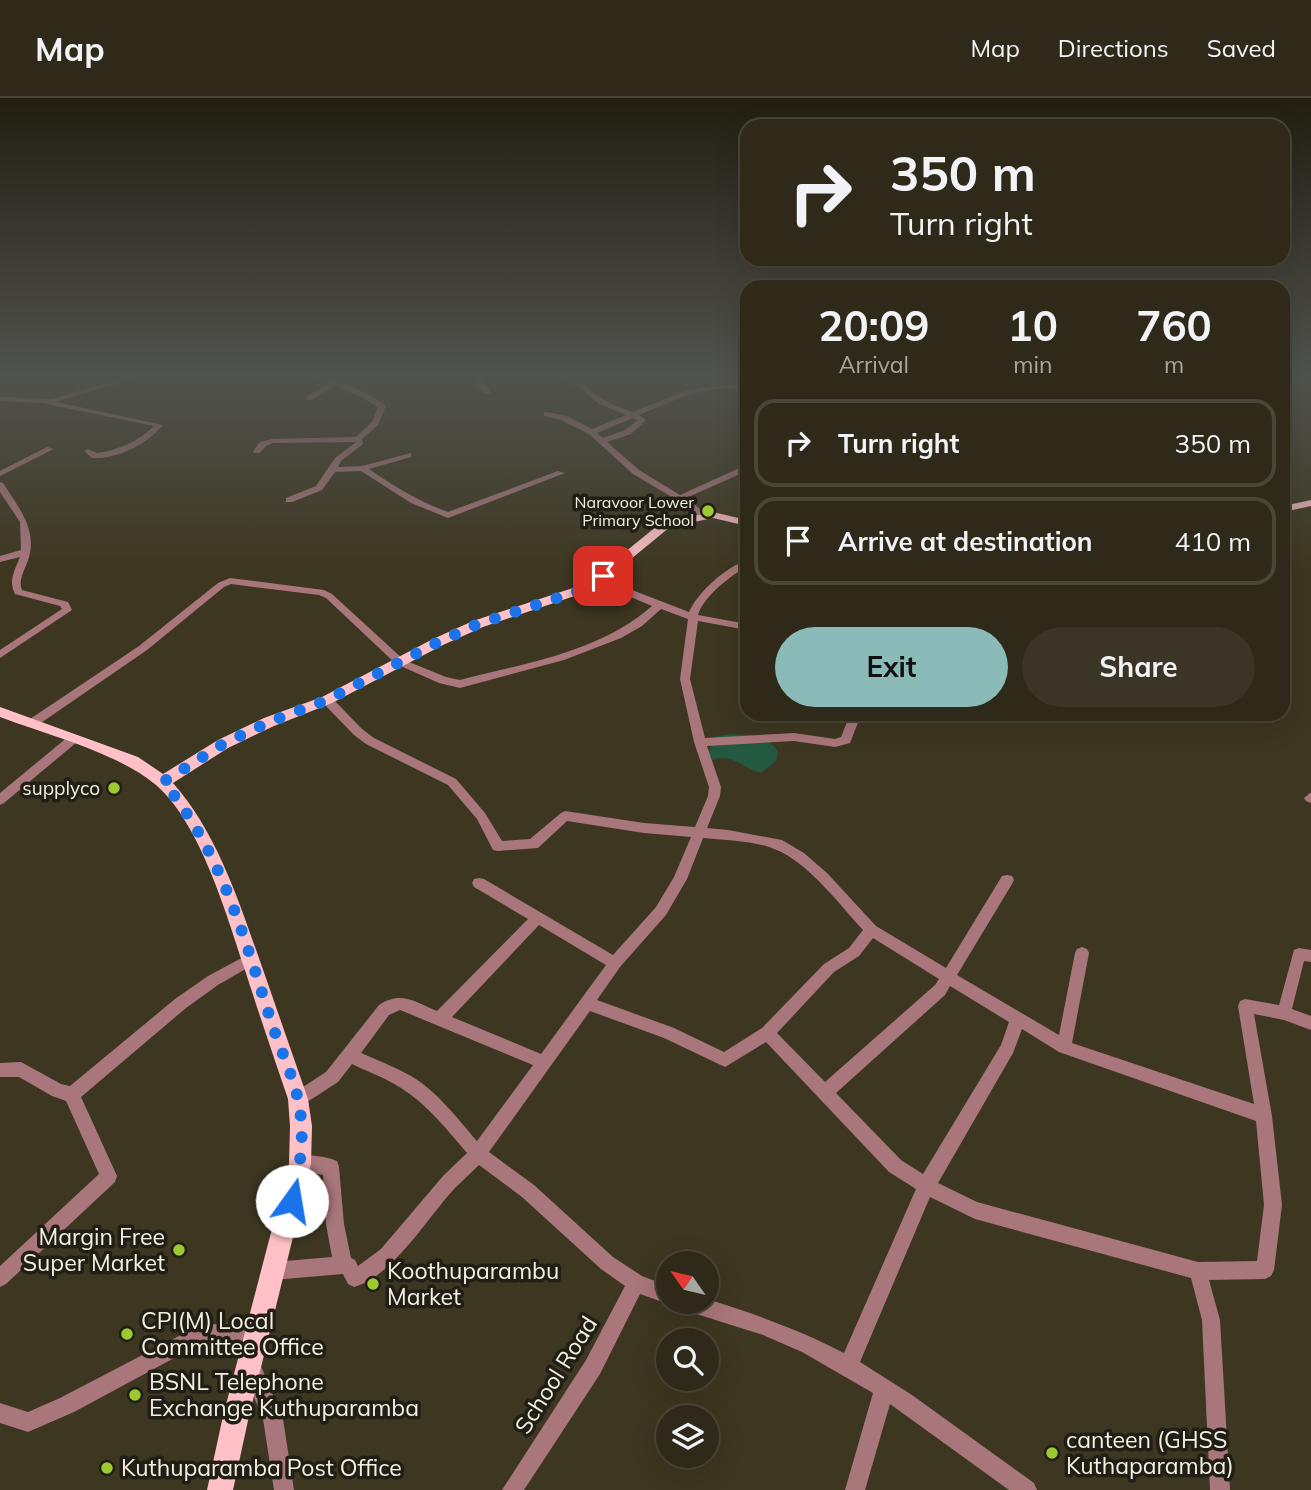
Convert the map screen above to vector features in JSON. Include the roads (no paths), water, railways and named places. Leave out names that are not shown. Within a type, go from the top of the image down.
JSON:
[{"type":"main road","points":[[1290,508],[1311,503]]},
{"type":"main road","points":[[163,782],[223,744],[269,722],[327,700],[478,624],[603,582],[603,576],[658,528],[677,520],[705,516],[723,516],[740,521]]},
{"type":"main road","points":[[0,712],[133,761],[163,782],[182,804],[200,833],[251,959],[298,1100],[301,1126],[300,1164],[220,1490]]},
{"type":"street","points":[[88,451],[95,456],[123,449],[140,440]]},
{"type":"street","points":[[257,451],[263,444],[272,441],[317,440]]},
{"type":"street","points":[[289,500],[319,488],[338,460],[360,442],[359,440]]},
{"type":"street","points":[[602,440],[636,472],[705,516]]},
{"type":"street","points":[[0,474],[50,449]]},
{"type":"street","points":[[332,470],[363,467],[408,455]]},
{"type":"street","points":[[363,467],[386,486],[448,515],[561,473]]},
{"type":"street","points":[[680,498],[740,471]]},
{"type":"street","points":[[0,655],[67,610],[64,604],[18,592],[15,584],[26,552],[24,522],[1,491]]},
{"type":"street","points":[[0,559],[26,552]]},
{"type":"street","points":[[273,1271],[343,1265],[349,1266],[354,1278],[358,1278],[379,1262],[478,1154],[615,964],[661,911],[680,879],[701,832],[715,787],[700,742],[685,679],[693,617],[699,602],[740,567]]},
{"type":"street","points":[[31,724],[143,648],[221,585],[230,581],[321,592],[329,596],[400,662],[460,684],[560,658],[617,636],[638,624],[659,605]]},
{"type":"street","points":[[603,582],[693,617],[740,626]]},
{"type":"street","points":[[327,700],[370,741],[452,782],[481,816],[498,846],[533,844],[565,816],[777,844],[799,857],[822,877],[871,930],[1064,1047],[1264,1116]]},
{"type":"street","points":[[700,742],[794,737],[835,743],[846,740],[853,721]]},
{"type":"street","points":[[0,800],[73,739]]},
{"type":"street","points":[[824,1093],[928,1004],[948,978],[1007,880]]},
{"type":"street","points":[[479,883],[615,964]]},
{"type":"street","points":[[440,1018],[536,919]]},
{"type":"street","points":[[587,1003],[669,1033],[725,1060],[767,1033],[829,968],[854,952],[871,930]]},
{"type":"street","points":[[1064,1047],[1082,953]]},
{"type":"street","points":[[1284,1013],[1299,954],[1311,956]]},
{"type":"street","points":[[0,1070],[21,1069],[58,1091],[71,1094],[91,1080],[173,1007],[218,976],[251,959]]},
{"type":"street","points":[[298,1100],[332,1077],[391,1004],[400,1003],[440,1018],[544,1062]]},
{"type":"street","points":[[767,1033],[895,1166],[926,1186],[975,1210],[1198,1271],[1265,1270],[1273,1205],[1264,1116],[1245,1006],[1284,1013],[1311,1023]]},
{"type":"street","points":[[848,1367],[926,1186],[1009,1048],[1017,1020]]},
{"type":"street","points":[[350,1055],[406,1082],[421,1093],[438,1108],[478,1154],[528,1191],[607,1263],[636,1283],[656,1290]]},
{"type":"street","points":[[0,1278],[109,1176],[71,1094]]},
{"type":"street","points":[[300,1164],[331,1167],[335,1224],[343,1265]]},
{"type":"street","points":[[1198,1271],[1211,1320],[1220,1490]]},
{"type":"street","name":"School Road","points":[[512,1490],[593,1367],[636,1283]]},
{"type":"street","points":[[719,1312],[774,1330],[848,1367],[938,1423],[1027,1490]]},
{"type":"street","points":[[0,1413],[28,1422],[67,1405],[200,1334],[258,1331]]},
{"type":"street","points":[[250,1363],[273,1419],[284,1490]]},
{"type":"street","points":[[855,1490],[884,1391]]},
{"type":"place","name":"Naravoor Lower Primary School","points":[[708,511]]},
{"type":"place","name":"supplyco","points":[[114,788]]},
{"type":"place","name":"Margin Free Super Market","points":[[179,1250]]},
{"type":"place","name":"Koothuparambu Market","points":[[373,1284]]},
{"type":"place","name":"CPI(M) Local Committee Office","points":[[127,1334]]},
{"type":"place","name":"BSNL Telephone Exchange Kuthuparamba","points":[[135,1395]]},
{"type":"place","name":"canteen (GHSS Kuthaparamba)","points":[[1052,1453]]},
{"type":"place","name":"Kuthuparamba Post Office","points":[[107,1468]]}]
